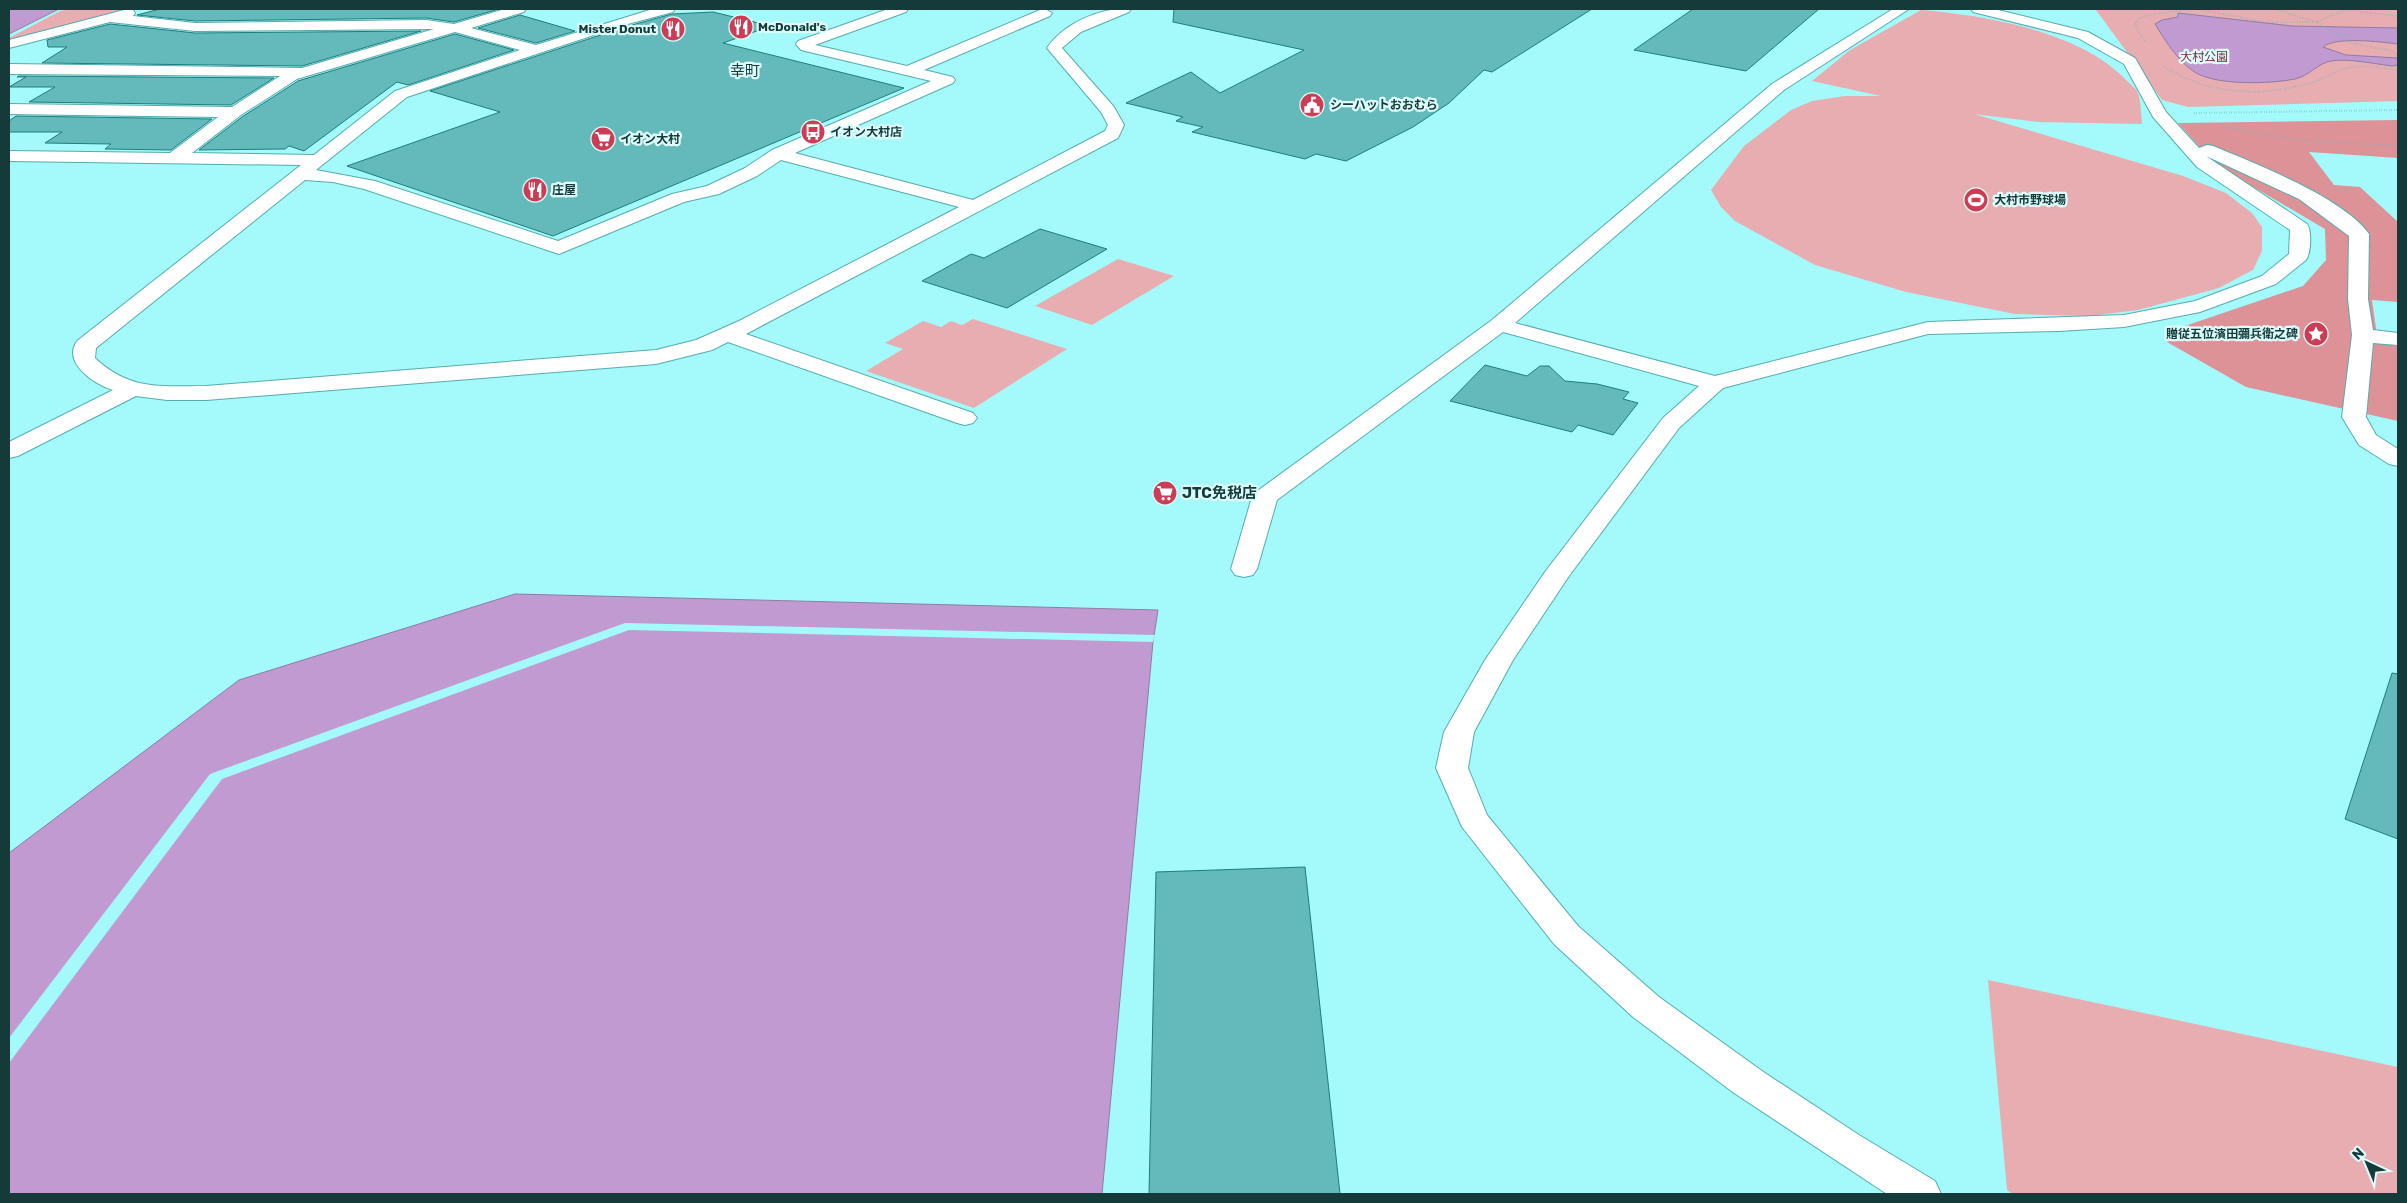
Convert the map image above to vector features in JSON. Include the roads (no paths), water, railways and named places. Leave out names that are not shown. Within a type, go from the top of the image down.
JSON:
[{"type":"street","points":[[9,44],[14,41],[147,9]]},
{"type":"street","points":[[176,157],[235,112],[292,76],[519,9]]},
{"type":"street","points":[[668,9],[647,13],[401,94],[85,346],[84,360],[104,377],[133,390],[162,393],[206,393],[656,357],[704,345],[727,335],[1112,134],[1116,124],[1108,110],[1054,48],[1058,41],[1069,33],[1124,9]]},
{"type":"street","points":[[300,174],[332,177],[369,185],[559,248],[678,198],[713,190],[751,172],[778,154],[947,80],[806,47],[803,44],[901,9]]},
{"type":"street","points":[[1026,9],[1092,22]]},
{"type":"street","points":[[1244,569],[1265,497],[1500,325],[1778,87],[1902,9]]},
{"type":"street","points":[[1921,1194],[1845,1147],[1748,1082],[1646,1008],[1566,935],[1473,818],[1452,768],[1459,732],[1499,660],[1558,572],[1671,423],[1714,383],[1750,372],[1928,328],[2059,325],[2124,321],[2200,306],[2269,280],[2299,256],[2300,228],[2203,163],[2159,114],[2130,61],[2083,35],[1978,9]]},
{"type":"street","points":[[334,24],[348,12]]},
{"type":"street","points":[[908,71],[1045,13]]},
{"type":"street","points":[[112,18],[195,27],[426,24],[455,28],[535,49]]},
{"type":"street","points":[[9,69],[304,72]]},
{"type":"street","points":[[9,110],[235,112]]},
{"type":"street","points":[[2182,139],[2288,185],[2334,212],[2359,234],[2358,299],[2363,335],[2354,417],[2367,440],[2398,459]]},
{"type":"street","points":[[778,154],[976,206]]},
{"type":"street","points":[[9,156],[318,160]]},
{"type":"street","points":[[1500,325],[1714,383]]},
{"type":"street","points":[[727,335],[966,418]]},
{"type":"street","points":[[2363,335],[2398,339]]},
{"type":"street","points":[[9,451],[133,390]]},
{"type":"place","name":"McDonald's","points":[[741,27]]},
{"type":"place","name":"Mister Donut","points":[[673,29]]},
{"type":"place","name":"シーハットおおむら","points":[[1312,105]]},
{"type":"place","name":"イオン大村店","points":[[813,132]]},
{"type":"place","name":"イオン大村","points":[[603,139]]},
{"type":"place","name":"庄屋","points":[[535,190]]},
{"type":"place","name":"大村市野球場","points":[[1976,200]]},
{"type":"place","name":"贈従五位濱田彌兵衛之碑","points":[[2316,334]]},
{"type":"place","name":"JTC免税店","points":[[1165,493]]},
{"type":"district","name":"幸町","points":[[745,71]]},
{"type":"park label","name":"大村公園","points":[[2204,57]]}]
